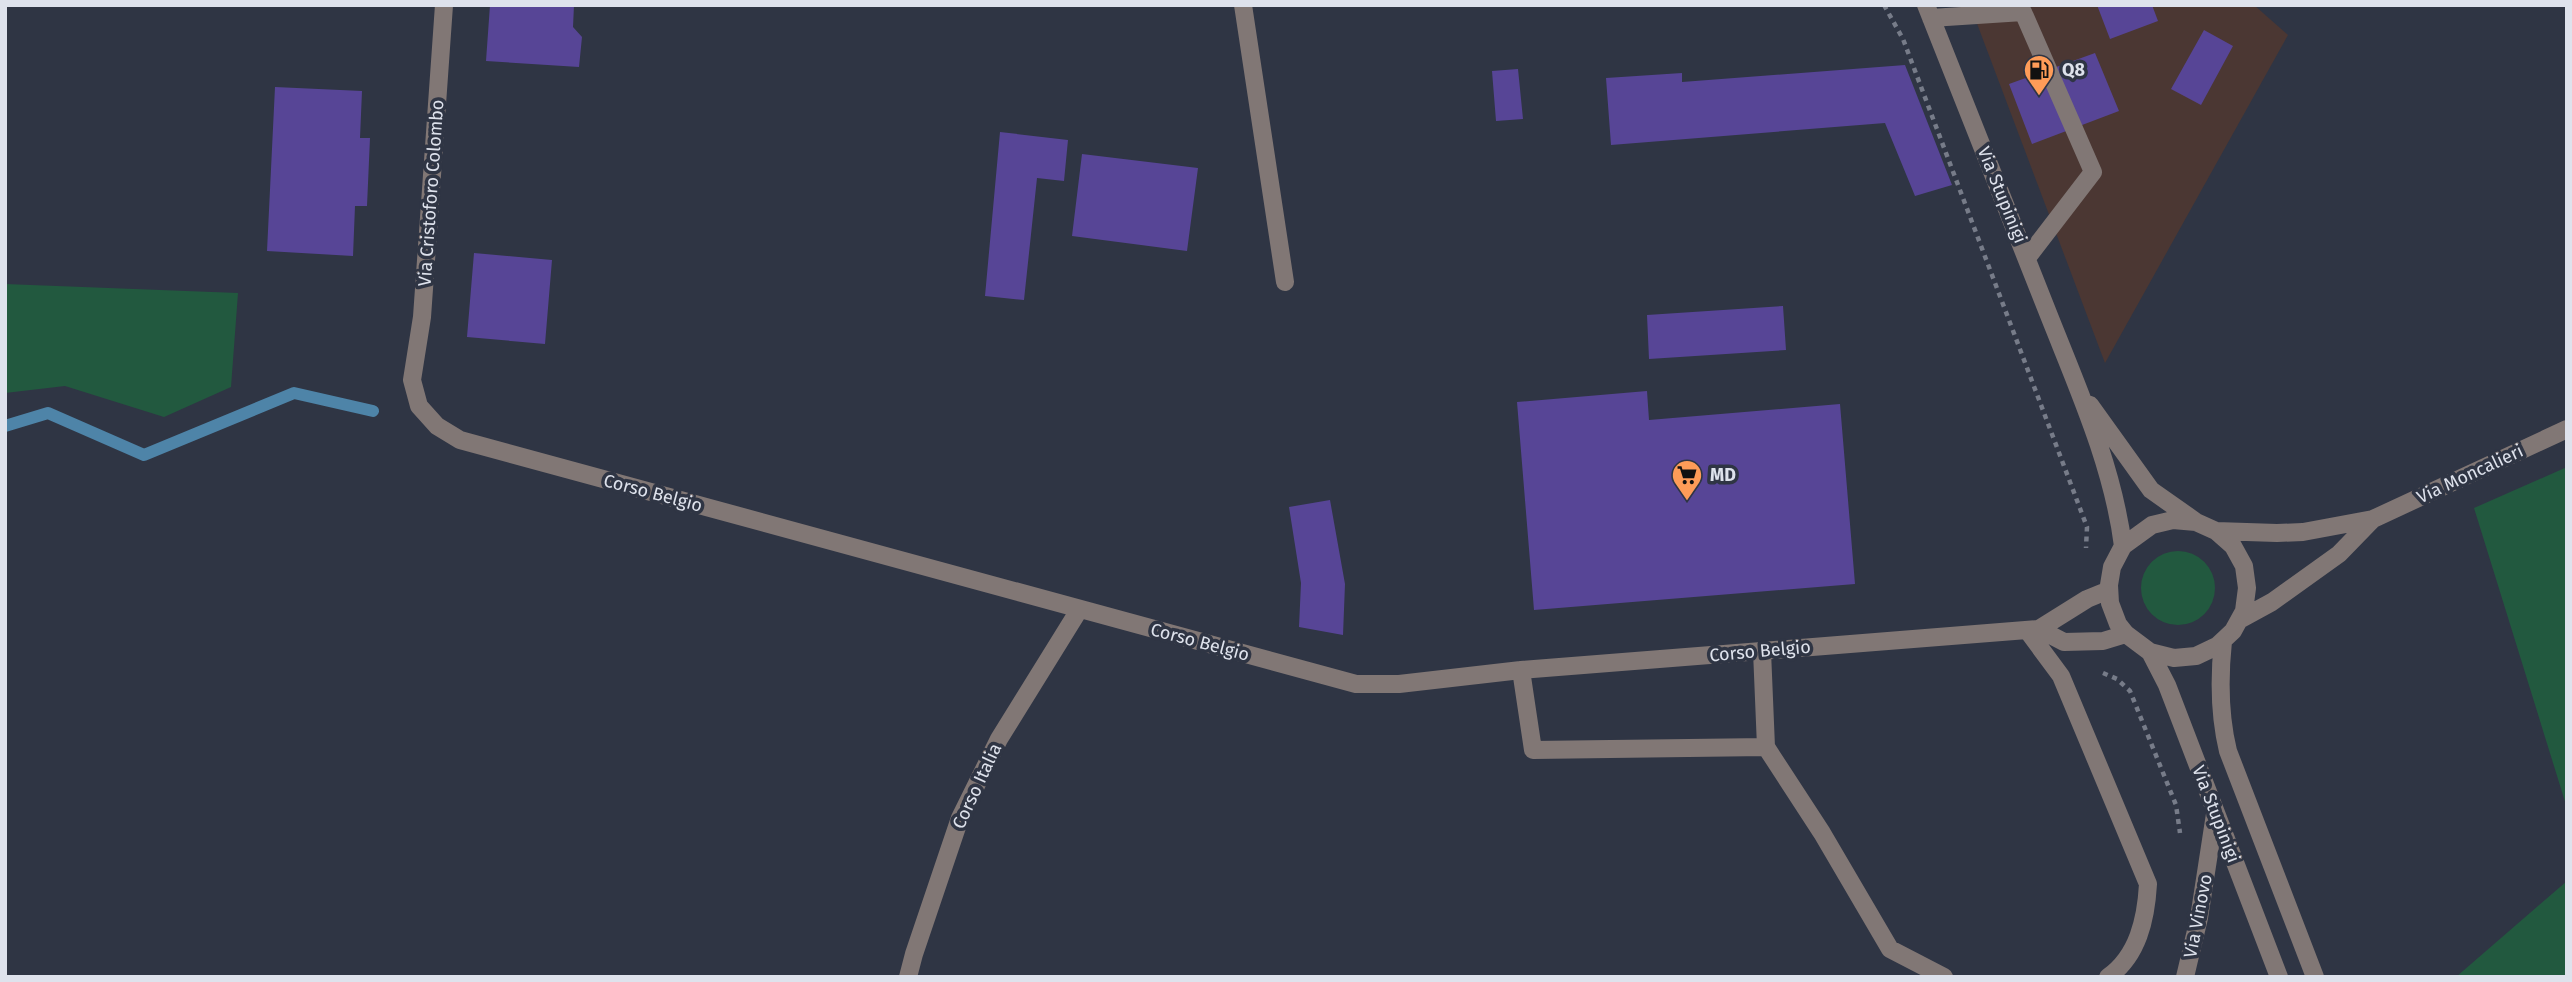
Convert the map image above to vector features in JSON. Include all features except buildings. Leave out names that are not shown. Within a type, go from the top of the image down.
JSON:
[{"type":"street","name":"Via Cristoforo Colombo","points":[[412,380],[422,317],[444,5]]},
{"type":"street","points":[[1243,5],[1285,282]]},
{"type":"street","points":[[1929,11],[2023,12],[2094,172],[2027,258]]},
{"type":"street","name":"Via Stupinigi","points":[[1929,11],[2077,385],[2108,475],[2123,546]]},
{"type":"street","name":"Corso Belgio","points":[[412,380],[419,406],[437,426],[460,440],[1356,684],[1399,684],[1521,670],[2033,630],[2087,599],[2109,590]]},
{"type":"street","name":"Via Stupinigi","points":[[2077,385],[2151,489],[2196,522]]},
{"type":"street","name":"Via Moncalieri","points":[[2216,531],[2303,532],[2373,519],[2567,429]]},
{"type":"street","name":"Via Moncalieri","points":[[2239,620],[2272,602],[2339,554],[2373,519]]},
{"type":"street","points":[[2173,520],[2196,522],[2216,531],[2233,546],[2244,566],[2248,588],[2244,611],[2233,631],[2223,641],[2196,656],[2174,658],[2150,653],[2118,624],[2110,603],[2112,567],[2123,546],[2152,525],[2173,520]]},
{"type":"street","name":"Corso Italia","points":[[908,977],[960,817],[999,739],[1079,610]]},
{"type":"street","points":[[2033,630],[2064,642],[2103,641],[2126,634]]},
{"type":"street","points":[[2033,630],[2061,676],[2148,884],[2146,912],[2140,937],[2116,971],[2108,977]]},
{"type":"street","points":[[2223,641],[2219,676],[2221,723],[2228,751],[2315,977]]},
{"type":"street","points":[[1762,651],[1766,747],[1822,833],[1890,949],[1944,977]]},
{"type":"street","name":"Via Stupinigi","points":[[2150,653],[2167,685],[2280,977]]},
{"type":"street","points":[[1521,670],[1533,750],[1766,747]]},
{"type":"street","name":"Via Vinovo","points":[[2185,977],[2199,918],[2216,814]]},
{"type":"path","points":[[1884,5],[1903,40],[2037,390],[2087,527],[2086,550]]},
{"type":"path","points":[[2064,642],[2075,666],[2107,674],[2130,691],[2176,804],[2181,840]]},
{"type":"shaded area","points":[[1970,5],[2254,5],[2288,35],[2105,363]]},
{"type":"green space","points":[[5,284],[238,293],[231,387],[164,417],[65,386],[5,393]]},
{"type":"green space","points":[[2567,467],[2567,808],[2474,508]]},
{"type":"green space","points":[[2178,551],[2192,554],[2204,562],[2212,574],[2215,588],[2212,602],[2204,614],[2192,622],[2178,625],[2164,622],[2152,614],[2144,602],[2141,588],[2144,574],[2152,562],[2164,554]]},
{"type":"green space","points":[[2567,881],[2567,977],[2456,977]]},
{"type":"waterway","points":[[5,426],[48,413],[144,455],[294,393],[373,411]]},
{"type":"place","name":"Q8","points":[[2039,97]]},
{"type":"place","name":"MD","points":[[1687,502]]}]
